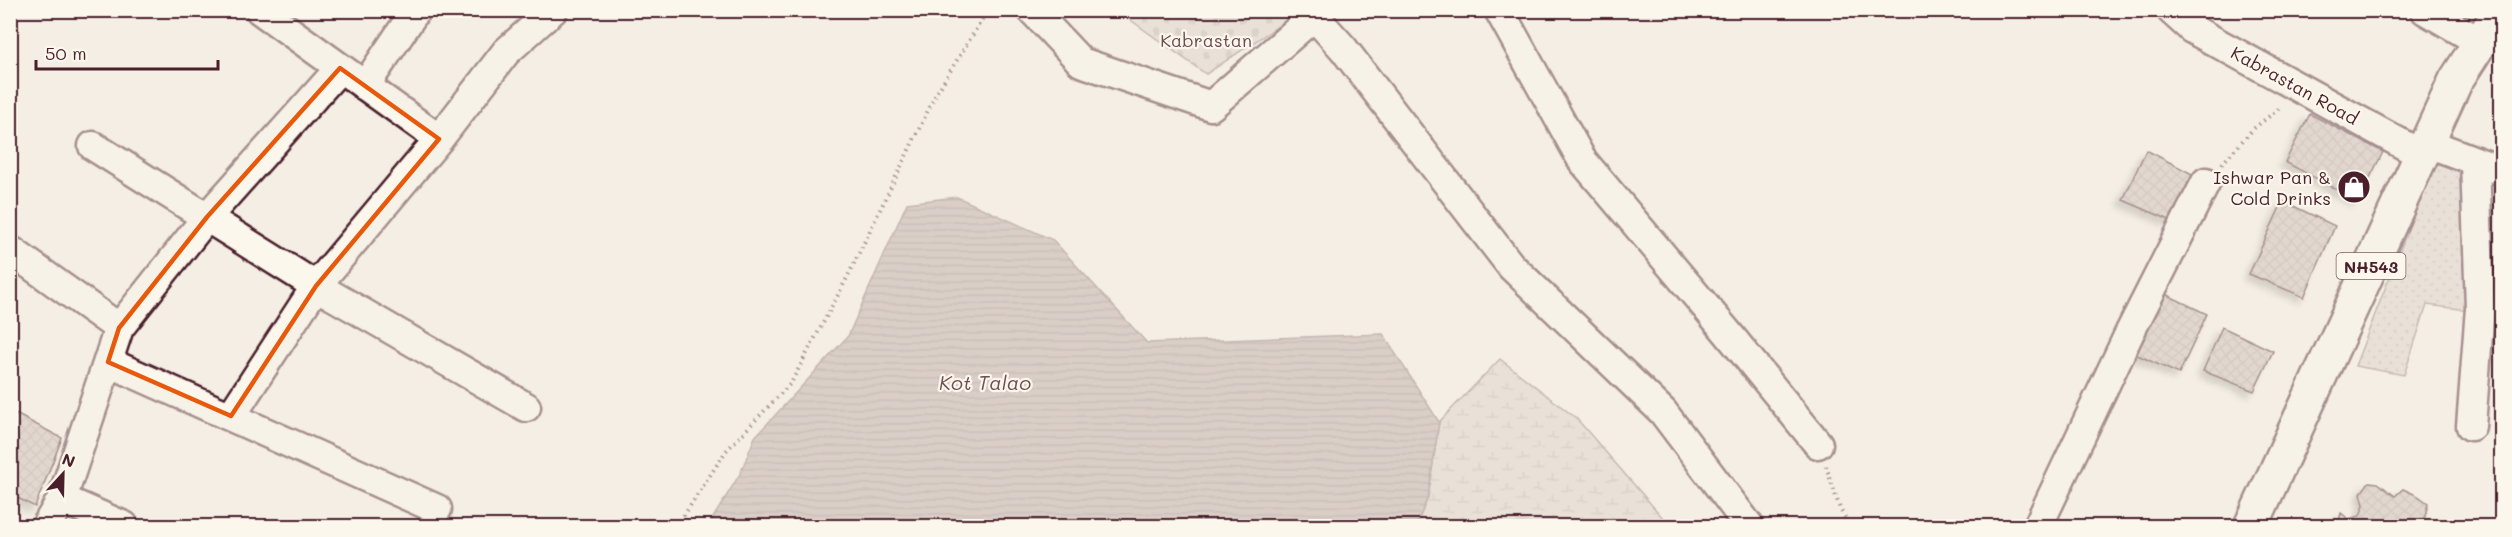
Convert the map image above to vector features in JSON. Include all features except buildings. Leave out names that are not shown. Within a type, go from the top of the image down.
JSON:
[{"type":"highway","name":"NH543","points":[[2251,526],[2456,80],[2501,10]]},
{"type":"street","points":[[260,10],[440,139]]},
{"type":"street","points":[[365,86],[416,10]]},
{"type":"street","points":[[231,416],[316,286],[440,139],[506,52],[553,10]]},
{"type":"street","points":[[1032,10],[1081,62],[1211,106],[1318,13],[1511,266],[1663,412],[1749,526]]},
{"type":"street","points":[[1499,10],[1582,160],[1818,444]]},
{"type":"street","name":"Kabrastan Road","points":[[2171,10],[2192,29],[2303,90],[2425,149],[2475,161],[2502,171]]},
{"type":"street","points":[[2425,10],[2480,42]]},
{"type":"street","points":[[46,526],[62,499],[119,328],[207,217],[340,68]]},
{"type":"street","points":[[93,146],[316,286],[526,407]]},
{"type":"street","points":[[2471,426],[2480,308],[2475,161]]},
{"type":"street","points":[[2038,526],[2129,334],[2206,183]]},
{"type":"street","points":[[10,250],[119,328]]},
{"type":"street","points":[[108,362],[437,509]]},
{"type":"street","points":[[62,499],[123,526]]},
{"type":"path","points":[[677,526],[726,451],[791,382],[847,278],[936,94],[988,10]]},
{"type":"path","points":[[2206,183],[2253,129],[2303,90]]},
{"type":"path","points":[[1818,444],[1840,509],[1850,526]]},
{"type":"highlighted area","points":[[340,68],[439,139],[316,286],[231,416],[108,362],[119,328],[207,217]]},
{"type":"green space","name":"Kabrastan","points":[[1118,11],[1301,11],[1206,74]]},
{"type":"green space","points":[[2435,160],[2468,170],[2468,310],[2427,305],[2404,375],[2355,366]]},
{"type":"green space","points":[[1500,359],[1576,418],[1670,526],[1416,526],[1428,497],[1439,422]]},
{"type":"water","name":"Kot Talao","points":[[957,197],[1053,240],[1147,343],[1383,334],[1439,422],[1428,497],[1416,526],[708,526],[740,474],[755,437],[848,336],[907,203]]},
{"type":"place","name":"Ishwar Pan & Cold Drinks","points":[[2354,187]]}]
